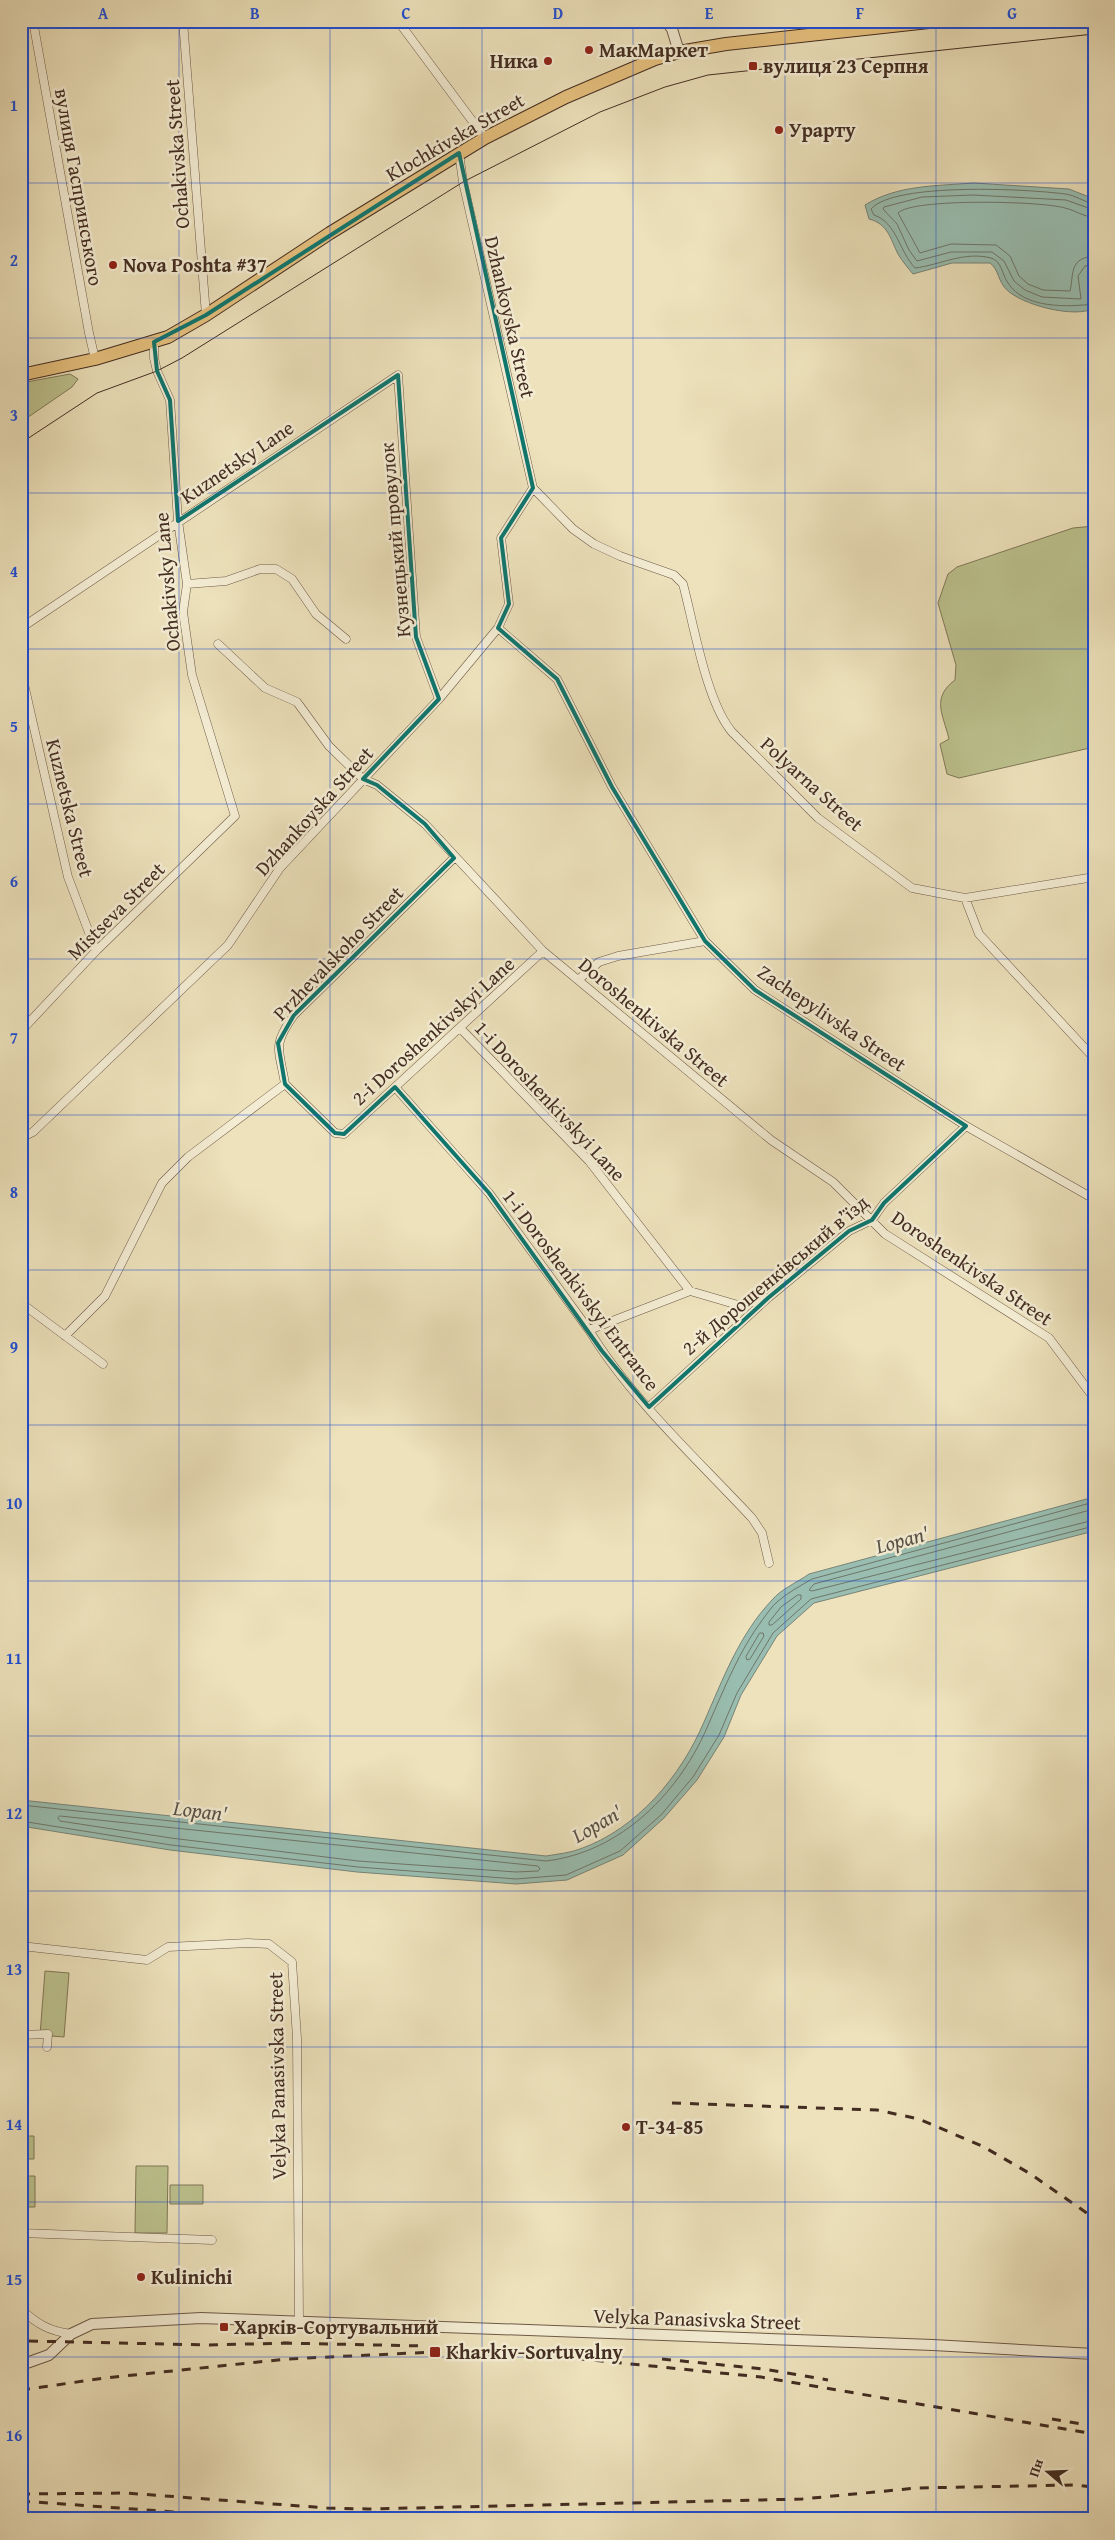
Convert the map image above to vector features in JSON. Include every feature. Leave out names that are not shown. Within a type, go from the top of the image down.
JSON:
[{"type":"main road","name":"Klochkivska Street","points":[[21,375],[95,359],[154,342],[180,330],[206,315],[330,232],[485,138],[566,97],[644,63],[679,52],[726,44],[938,21]]},
{"type":"street","name":"вулиця Гаспринського","points":[[33,21],[85,314],[95,359]]},
{"type":"street","name":"Ochakivska Street","points":[[183,21],[206,315]]},
{"type":"street","points":[[398,21],[485,138]]},
{"type":"street","points":[[666,21],[672,29],[679,52]]},
{"type":"street","name":"Dzhankoyska Street","points":[[21,1138],[33,1132],[228,945],[280,868],[439,699],[498,628],[509,604],[502,538],[533,488],[464,189],[459,153]]},
{"type":"street","name":"Ochakivsky Lane","points":[[154,342],[154,358],[157,370],[170,400],[178,521],[187,584],[183,612],[192,675],[235,816]]},
{"type":"street","name":"Kuznetsky Lane","points":[[21,628],[398,375],[416,637],[439,699]]},
{"type":"street","name":"Polyarna Street","points":[[533,488],[572,529],[594,544],[620,556],[674,575],[683,584],[712,696],[722,720],[818,818],[912,888],[965,898],[1094,877]]},
{"type":"street","points":[[187,584],[226,581],[260,569],[276,569],[292,580],[316,614],[346,639]]},
{"type":"street","name":"Zachepylivska Street","points":[[498,628],[557,679],[612,787],[706,941],[755,990],[966,1126],[1094,1198]]},
{"type":"street","name":"Doroshenkivska Street","points":[[218,644],[265,688],[297,702],[329,746],[363,779],[378,784],[425,824],[454,858],[543,951],[771,1140],[833,1182],[885,1234],[1049,1338],[1094,1398]]},
{"type":"street","name":"Kuznetska Street","points":[[21,671],[68,877],[96,951]]},
{"type":"street","name":"Mistseva Street","points":[[21,1030],[96,951],[235,816]]},
{"type":"street","name":"Przhevalskoho Street","points":[[285,1084],[278,1043],[294,1015],[454,858]]},
{"type":"street","points":[[965,898],[979,934],[1094,1058]]},
{"type":"street","points":[[578,980],[598,962],[618,956],[706,941]]},
{"type":"street","name":"2-i Doroshenkivskyi Lane","points":[[285,1084],[335,1133],[344,1134],[543,951]]},
{"type":"street","name":"1-i Doroshenkivskyi Lane","points":[[460,1028],[589,1162],[690,1291]]},
{"type":"street","points":[[65,1336],[105,1296],[162,1183],[188,1157],[285,1084]]},
{"type":"street","name":"1-i Doroshenkivskyi Entrance","points":[[395,1087],[489,1193],[602,1350],[649,1407],[752,1518],[762,1533],[769,1563]]},
{"type":"street","name":"2-й Дорошенківський в’їзд","points":[[649,1407],[768,1298],[849,1231],[872,1220],[884,1203],[966,1126]]},
{"type":"street","points":[[589,1330],[690,1291],[738,1305],[768,1298]]},
{"type":"street","points":[[22,1304],[103,1364]]},
{"type":"street","name":"Velyka Panasivska Street","points":[[21,1946],[147,1960],[168,1947],[248,1942],[270,1944],[292,1962],[297,2038],[299,2321]]},
{"type":"street","points":[[21,2035],[48,2034],[47,2047]]},
{"type":"street","points":[[21,2233],[212,2240]]},
{"type":"street","points":[[21,2309],[37,2324],[53,2332],[71,2334]]},
{"type":"street","name":"Velyka Panasivska Street","points":[[21,2365],[49,2355],[71,2334],[92,2324],[201,2318],[933,2345],[1094,2354]]},
{"type":"highlighted area","points":[[459,153],[533,488],[501,538],[509,604],[498,628],[557,679],[612,787],[705,941],[755,990],[966,1126],[884,1203],[872,1220],[849,1231],[768,1298],[649,1407],[602,1351],[489,1193],[395,1087],[344,1134],[335,1133],[285,1084],[278,1043],[294,1015],[454,858],[425,824],[377,785],[363,779],[439,699],[416,637],[398,375],[178,521],[170,400],[157,371],[154,342],[206,315]]},
{"type":"green space","points":[[70,374],[78,379],[72,387],[21,422],[21,383]]},
{"type":"green space","points":[[1094,526],[1094,747],[959,778],[947,774],[940,744],[949,739],[942,714],[941,700],[943,693],[955,680],[956,665],[938,603],[948,574],[957,567],[1073,528]]},
{"type":"green space","points":[[45,1971],[69,1973],[64,2037],[40,2035]]},
{"type":"green space","points":[[21,2136],[34,2136],[34,2159],[21,2159]]},
{"type":"green space","points":[[136,2166],[168,2166],[167,2233],[135,2233]]},
{"type":"green space","points":[[21,2176],[35,2176],[35,2207],[21,2207]]},
{"type":"green space","points":[[170,2185],[203,2185],[203,2204],[170,2204]]},
{"type":"water","points":[[973,183],[1069,189],[1094,199],[1094,272],[1089,280],[1094,295],[1094,308],[1086,311],[1062,311],[1049,309],[1024,300],[1006,289],[990,263],[952,263],[913,274],[900,257],[884,228],[869,219],[865,205],[877,198],[903,190]]},
{"type":"water","points":[[1094,1497],[1094,1531],[814,1603],[777,1636],[741,1695],[724,1737],[697,1780],[664,1818],[623,1855],[567,1880],[516,1884],[357,1872],[170,1850],[21,1826],[21,1800],[546,1856],[576,1850],[601,1840],[620,1828],[638,1814],[670,1781],[694,1742],[741,1643],[760,1614],[785,1589],[809,1574]]},
{"type":"tram line","points":[[21,443],[97,393],[157,371],[182,358],[463,182],[600,112],[665,87],[708,75],[1094,34]]},
{"type":"railway","points":[[672,2103],[877,2110],[919,2119],[984,2147],[1029,2173],[1094,2218]]},
{"type":"railway","points":[[29,2341],[209,2345],[289,2343]]},
{"type":"railway","points":[[283,2343],[425,2346]]},
{"type":"railway","points":[[21,2390],[105,2378],[287,2359],[435,2352],[572,2358],[761,2377],[1094,2434]]},
{"type":"railway","points":[[662,2359],[763,2369],[828,2380]]},
{"type":"railway","points":[[1052,2419],[1094,2426]]},
{"type":"railway","points":[[21,2494],[126,2493],[327,2508],[368,2509],[802,2499],[917,2488],[1074,2485],[1094,2487]]},
{"type":"railway","points":[[21,2501],[273,2519]]},
{"type":"place","name":"МакМаркет","points":[[589,50]]},
{"type":"place","name":"Ника","points":[[548,61]]},
{"type":"place","name":"вулиця 23 Серпня","points":[[753,66]]},
{"type":"place","name":"Урарту","points":[[779,130]]},
{"type":"place","name":"Nova Poshta #37","points":[[113,265]]},
{"type":"place","name":"Т-34-85","points":[[626,2127]]},
{"type":"place","name":"Kulinichi","points":[[141,2277]]},
{"type":"place","name":"Харків-Сортувальний","points":[[224,2327]]},
{"type":"place","name":"Kharkіv-Sortuvalny","points":[[435,2352]]},
{"type":"water label","name":"Lopan'","points":[[902,1540]]},
{"type":"water label","name":"Lopan'","points":[[200,1811]]},
{"type":"water label","name":"Lopan'","points":[[597,1824]]}]
